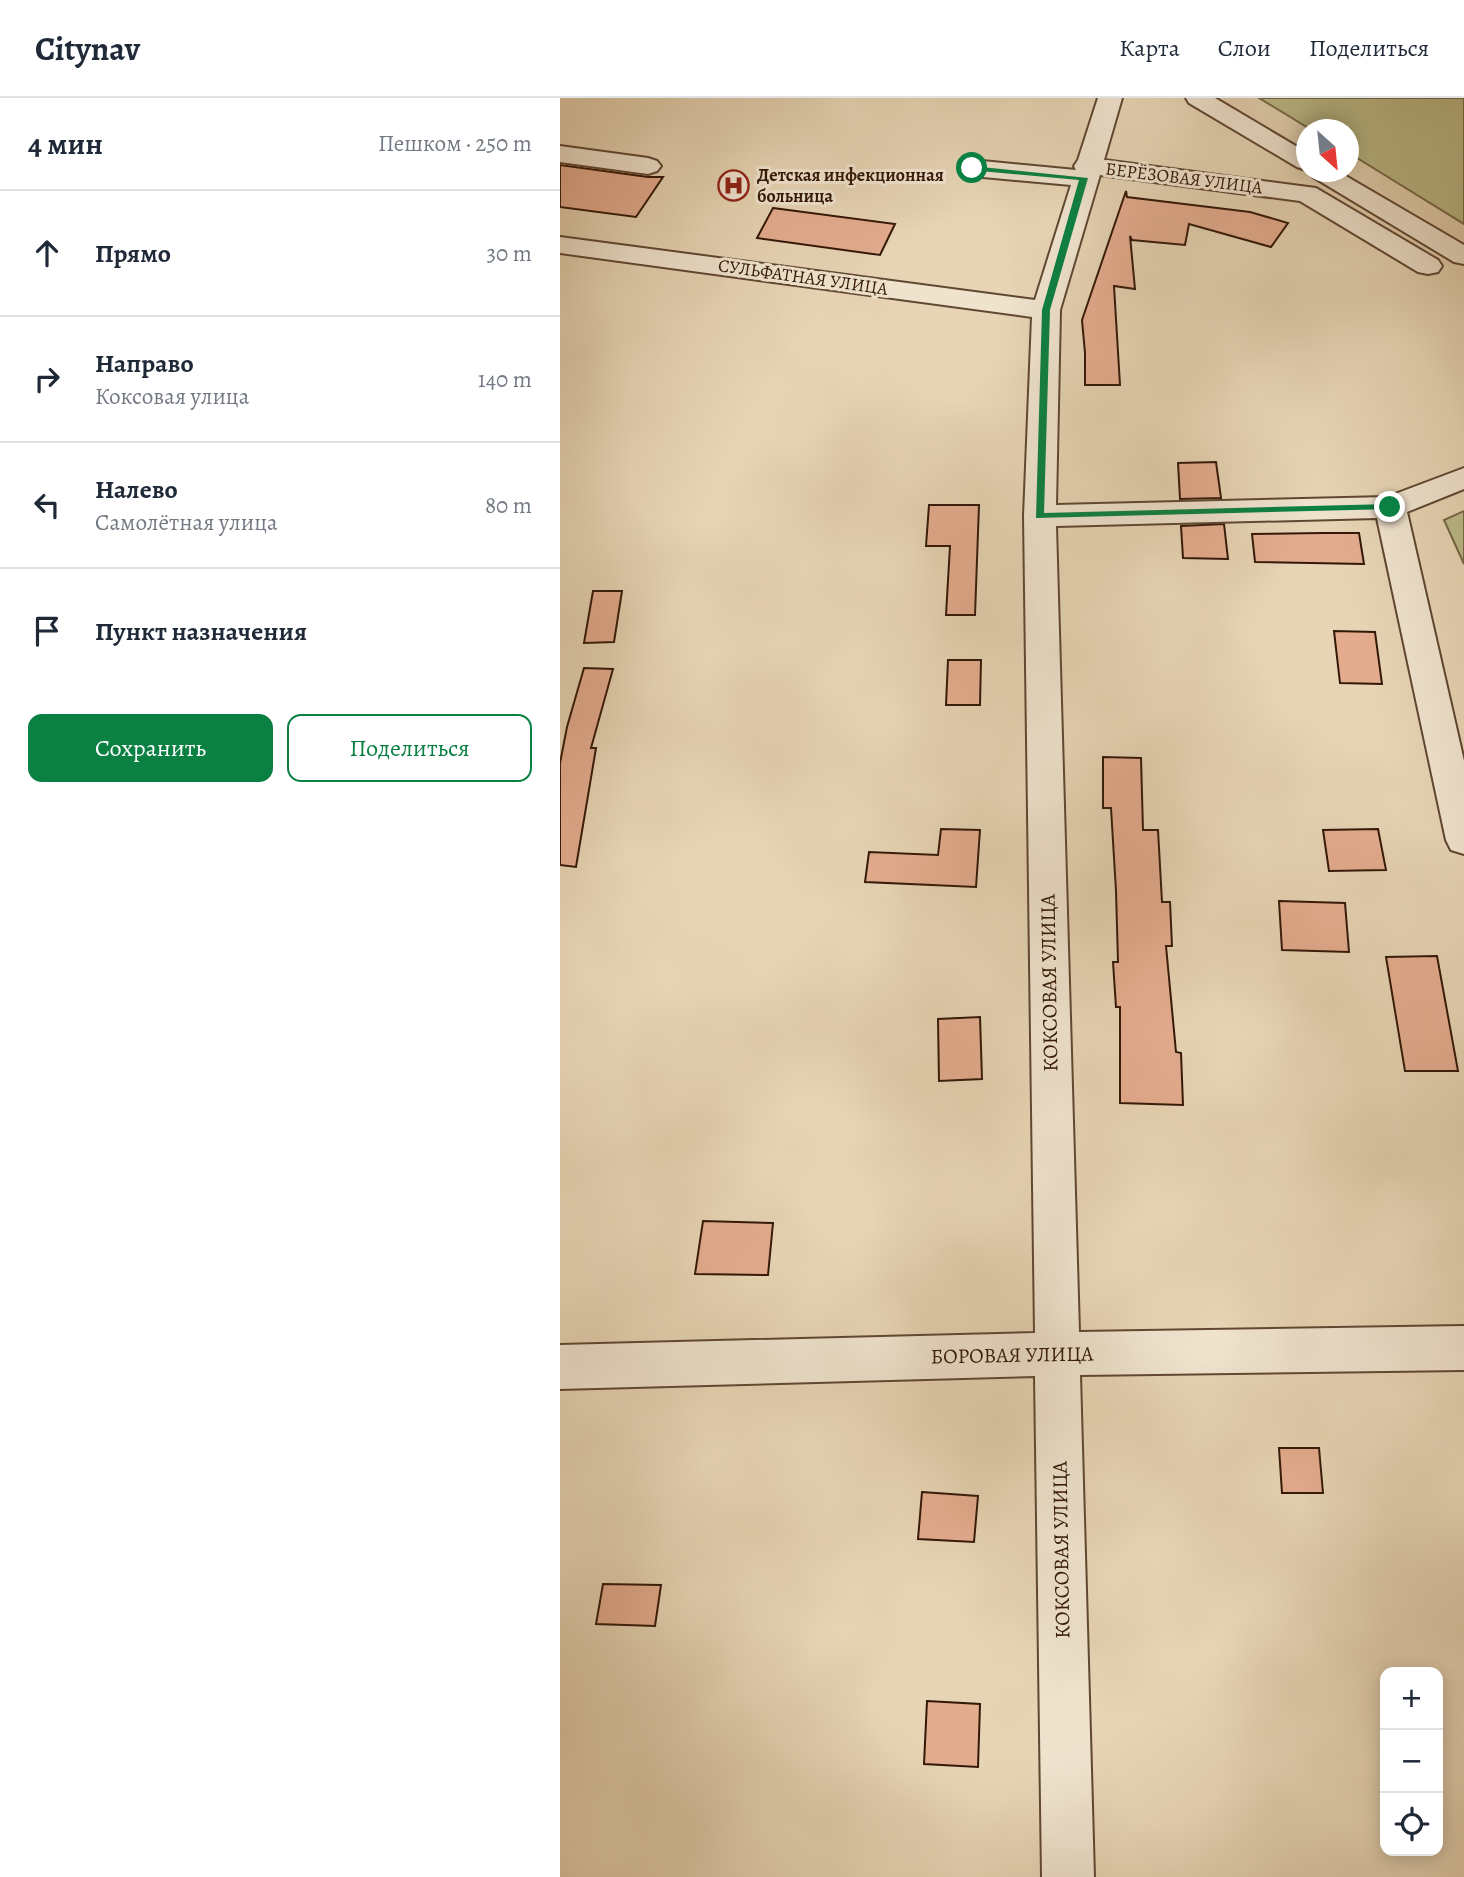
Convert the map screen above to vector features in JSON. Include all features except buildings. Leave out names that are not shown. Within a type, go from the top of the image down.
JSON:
[{"type":"street","name":"КОКСОВАЯ УЛИЦА","points":[[1068,1877],[1040,516],[1046,310],[1110,98]]},
{"type":"street","points":[[1198,98],[1296,156]]},
{"type":"street","points":[[560,154],[648,166]]},
{"type":"street","name":"БЕРЁЗОВАЯ УЛИЦА","points":[[972,168],[1086,172],[1307,194],[1428,266]]},
{"type":"street","points":[[1339,182],[1464,256]]},
{"type":"street","name":"СУЛЬФАТНАЯ УЛИЦА","points":[[560,245],[1046,310]]},
{"type":"street","points":[[1040,516],[1390,507],[1464,478]]},
{"type":"street","points":[[1390,507],[1464,840]]},
{"type":"street","name":"БОРОВАЯ УЛИЦА","points":[[560,1367],[1056,1354],[1464,1348]]},
{"type":"green space","points":[[1259,98],[1464,98],[1464,224],[1359,159],[1359,119],[1296,120]]},
{"type":"green space","points":[[1464,511],[1464,564],[1444,520]]},
{"type":"place","name":"Детская инфекционная больница","points":[[734,185]]},
{"type":"route","points":[[972,168],[1084,178],[1046,310],[1040,516],[1390,507]]}]
